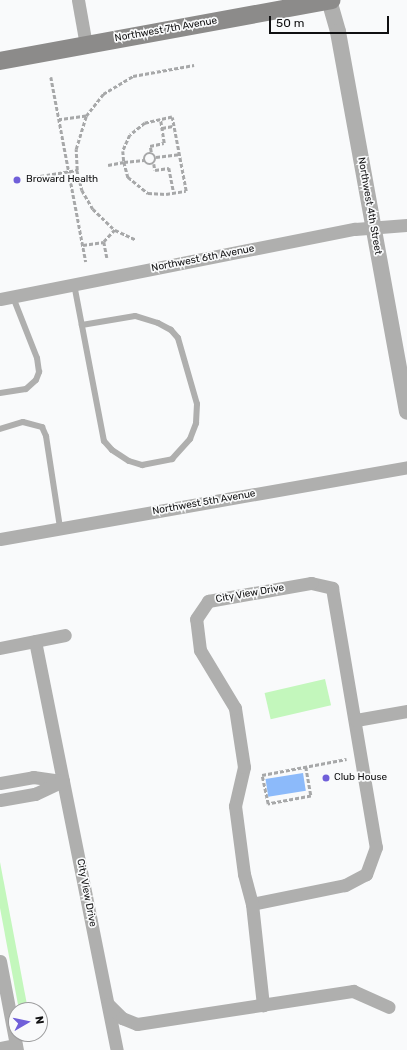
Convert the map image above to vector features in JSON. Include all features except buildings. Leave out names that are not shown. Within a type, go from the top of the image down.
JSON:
[{"type":"main road","name":"Northwest 7th Avenue","points":[[0,61],[330,0]]},
{"type":"street","points":[[78,0],[86,45]]},
{"type":"street","name":"Northwest 4th Street","points":[[330,0],[338,32],[407,412]]},
{"type":"street","name":"Northwest 6th Avenue","points":[[6,298],[355,229],[407,225]]},
{"type":"street","name":"Northwest 5th Avenue","points":[[0,539],[407,467]]},
{"type":"street","name":"City View Drive","points":[[252,904],[345,885],[366,874],[376,847],[356,720],[332,588],[311,583],[208,601],[196,619],[200,650],[235,708],[244,767],[234,806],[244,874],[252,904],[263,1005]]},
{"type":"street","points":[[0,648],[65,636]]},
{"type":"street","name":"City View Drive","points":[[35,641],[117,1050]]},
{"type":"street","points":[[356,720],[407,711]]},
{"type":"street","points":[[0,783],[32,777],[63,781]]},
{"type":"street","points":[[0,800],[35,794],[63,781]]},
{"type":"street","points":[[0,961],[17,1047],[0,1048]]},
{"type":"street","points":[[108,1004],[122,1018],[137,1024],[353,991],[389,1007]]},
{"type":"lane","points":[[74,284],[104,441],[112,450],[129,461],[142,465],[172,460],[190,440],[197,404],[178,338],[171,330],[158,323],[135,316],[82,325]]},
{"type":"lane","points":[[0,393],[26,389],[36,380],[39,372],[34,351],[6,298]]},
{"type":"lane","points":[[0,429],[23,422],[42,427],[46,436],[60,528]]},
{"type":"path","points":[[136,240],[115,230],[101,219],[82,190],[77,170],[76,149],[86,116],[103,94],[133,76],[194,65]]},
{"type":"path","points":[[51,77],[86,262]]},
{"type":"path","points":[[59,120],[86,116]]},
{"type":"path","points":[[172,117],[173,126],[186,191],[157,195],[140,188],[128,177],[123,151],[130,135],[145,123],[172,117]]},
{"type":"path","points":[[156,158],[151,152],[150,146],[164,143],[160,119]]},
{"type":"path","points":[[162,128],[173,126]]},
{"type":"path","points":[[144,160],[146,154],[151,152]]},
{"type":"path","points":[[156,158],[179,154]]},
{"type":"path","points":[[156,158],[154,164],[155,170],[169,168],[174,193]]},
{"type":"path","points":[[108,165],[144,160]]},
{"type":"path","points":[[144,160],[147,164],[154,164]]},
{"type":"path","points":[[34,177],[77,170]]},
{"type":"path","points":[[83,245],[104,242],[115,230]]},
{"type":"path","points":[[104,242],[107,258]]},
{"type":"path","points":[[306,766],[311,796],[268,804],[262,775],[306,766],[347,759],[346,753]]},
{"type":"green space","points":[[325,679],[331,705],[271,719],[265,693]]},
{"type":"green space","points":[[0,862],[26,1002],[18,1002],[0,908]]},
{"type":"water","points":[[303,773],[306,791],[268,797],[265,779]]},
{"type":"place","name":"Broward Health","points":[[17,180]]},
{"type":"place","name":"Club House","points":[[326,778]]}]
